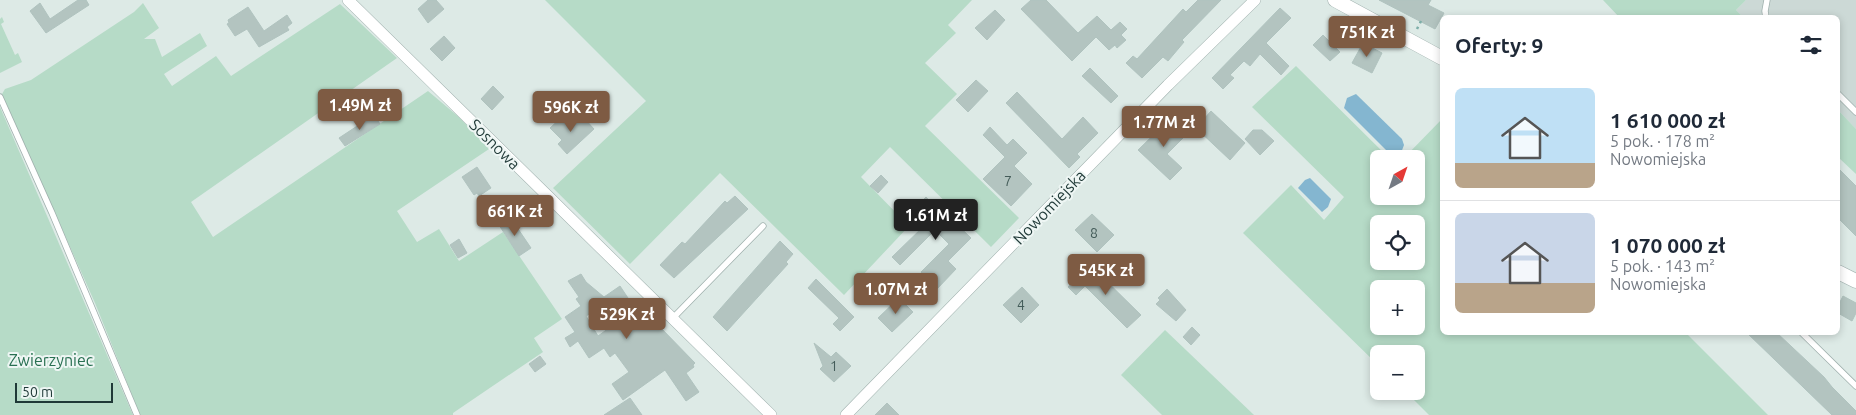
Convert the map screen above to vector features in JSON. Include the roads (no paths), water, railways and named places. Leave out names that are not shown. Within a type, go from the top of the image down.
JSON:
[{"type":"street","name":"Sosnowa","points":[[348,0],[673,318],[768,414]]},
{"type":"street","name":"Nowomiejska","points":[[846,415],[1168,85],[1254,0]]},
{"type":"street","points":[[1335,0],[1440,57]]},
{"type":"street","points":[[1840,273],[1856,281]]},
{"type":"lane","points":[[1766,15],[1767,0]]},
{"type":"lane","points":[[1840,96],[1856,112]]},
{"type":"lane","points":[[0,97],[56,222],[137,415]]},
{"type":"lane","points":[[673,318],[763,226]]},
{"type":"lane","points":[[1804,335],[1856,386]]},
{"type":"water","points":[[1356,94],[1402,139],[1404,145],[1402,150],[1386,150],[1344,108],[1347,98]]},
{"type":"water","points":[[1310,178],[1331,199],[1328,207],[1322,212],[1298,188],[1305,180]]},
{"type":"park label","name":"Zwierzyniec","points":[[51,360]]}]
